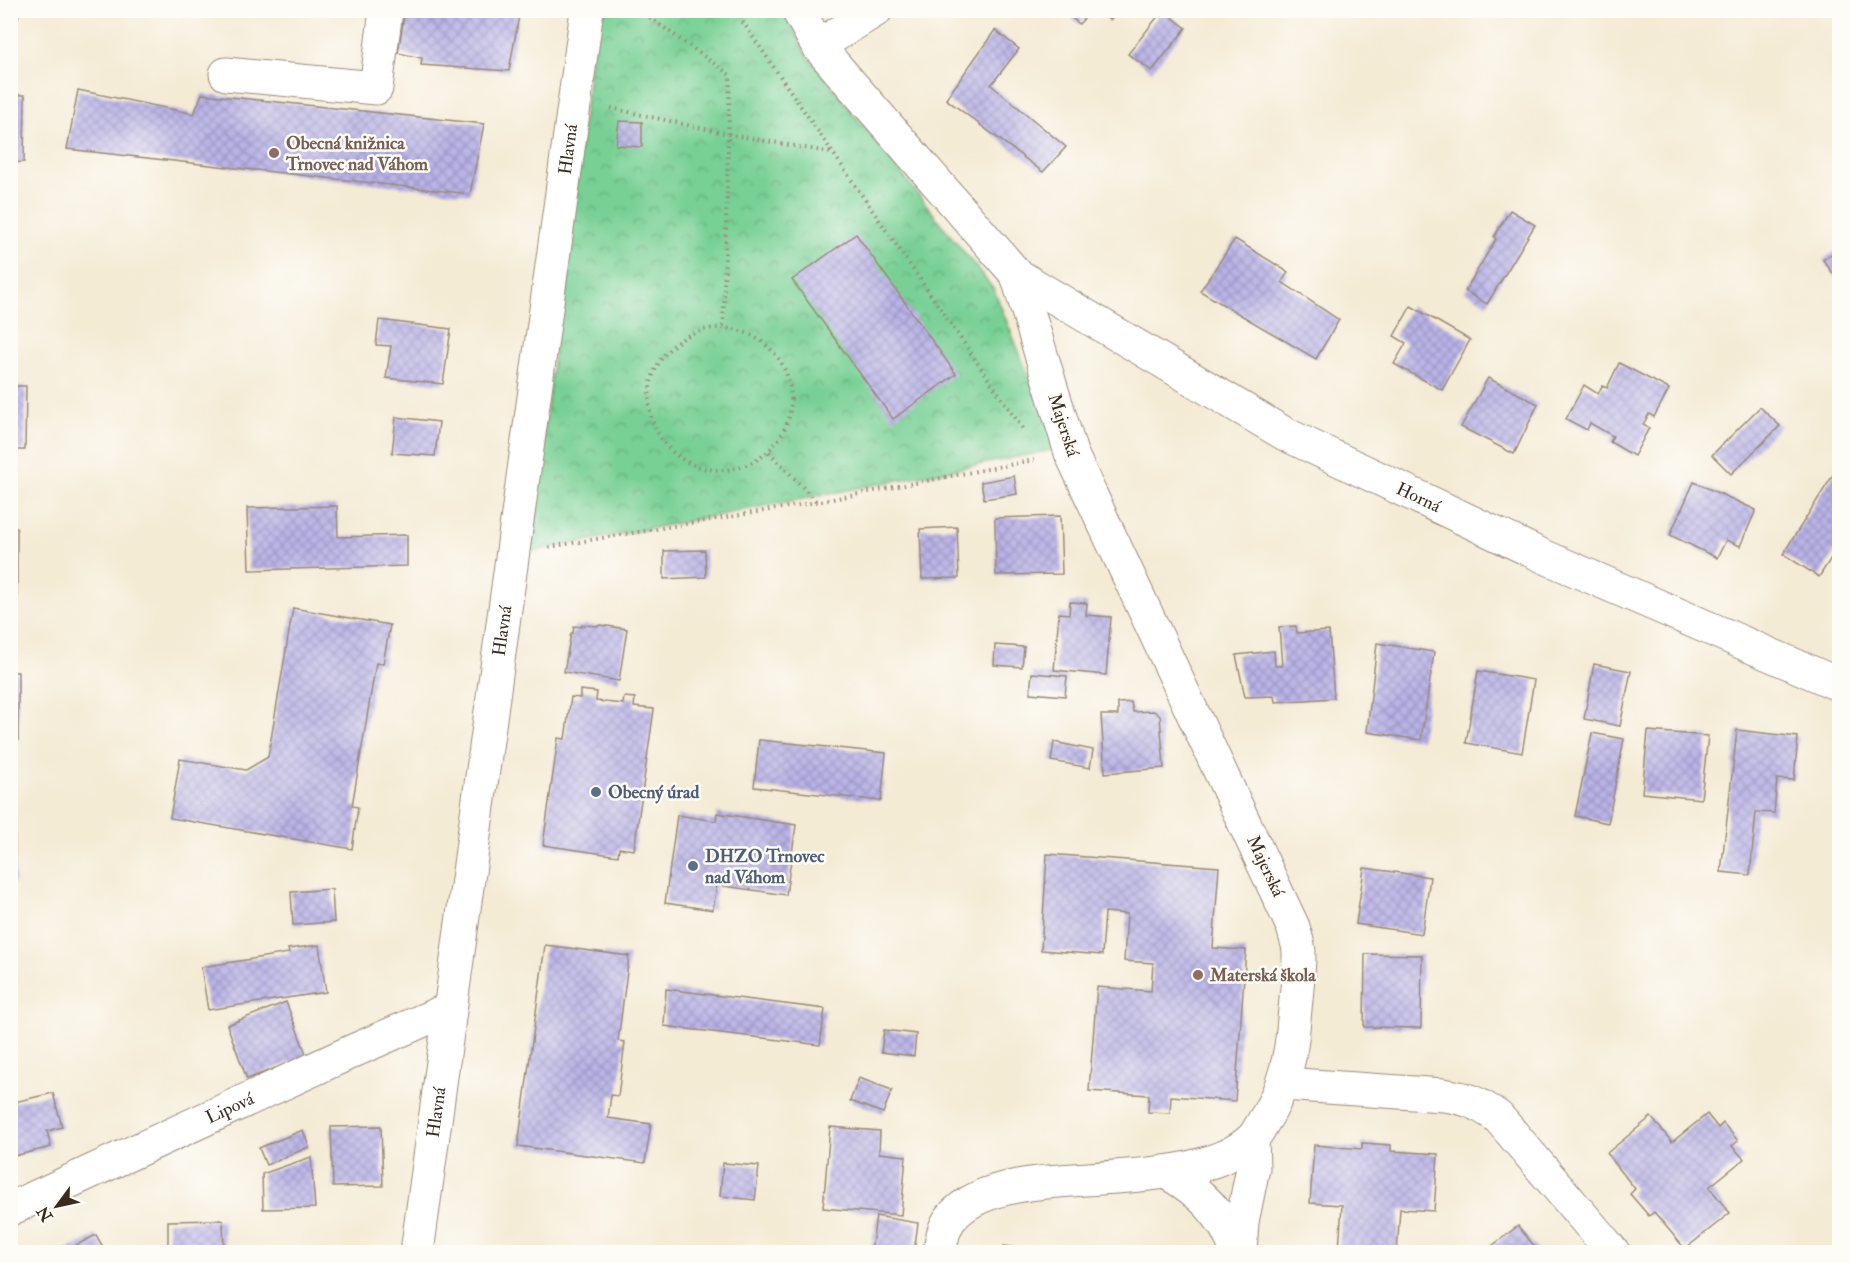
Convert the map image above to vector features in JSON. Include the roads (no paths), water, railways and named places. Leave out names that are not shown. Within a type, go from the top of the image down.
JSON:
[{"type":"street","points":[[226,74],[376,88],[386,10]]},
{"type":"street","name":"Hlavná","points":[[417,1252],[587,10]]},
{"type":"street","points":[[798,10],[818,46],[1017,275]]},
{"type":"street","points":[[818,46],[876,10]]},
{"type":"street","name":"Majerská","points":[[940,1252],[944,1228],[951,1218],[962,1208],[1004,1188],[1051,1180],[1166,1172],[1197,1167],[1228,1154],[1252,1139],[1271,1110],[1283,1084],[1291,1052],[1299,951],[1293,927],[1071,453],[1017,275]]},
{"type":"street","name":"Horná","points":[[1017,275],[1286,434],[1543,556],[1839,685]]},
{"type":"street","name":"Lipová","points":[[10,1209],[352,1051],[449,1009]]},
{"type":"street","points":[[1283,1084],[1443,1095],[1462,1097],[1478,1103],[1498,1117],[1612,1252]]},
{"type":"street","points":[[1238,1252],[1252,1168],[1252,1139]]},
{"type":"street","points":[[1166,1172],[1205,1199],[1220,1217],[1238,1252]]},
{"type":"place","name":"Obecná knižnica Trnovec nad Váhom","points":[[274,153]]},
{"type":"place","name":"Obecný úrad","points":[[596,792]]},
{"type":"place","name":"DHZO Trnovec nad Váhom","points":[[693,866]]},
{"type":"place","name":"Materská škola","points":[[1198,975]]}]
